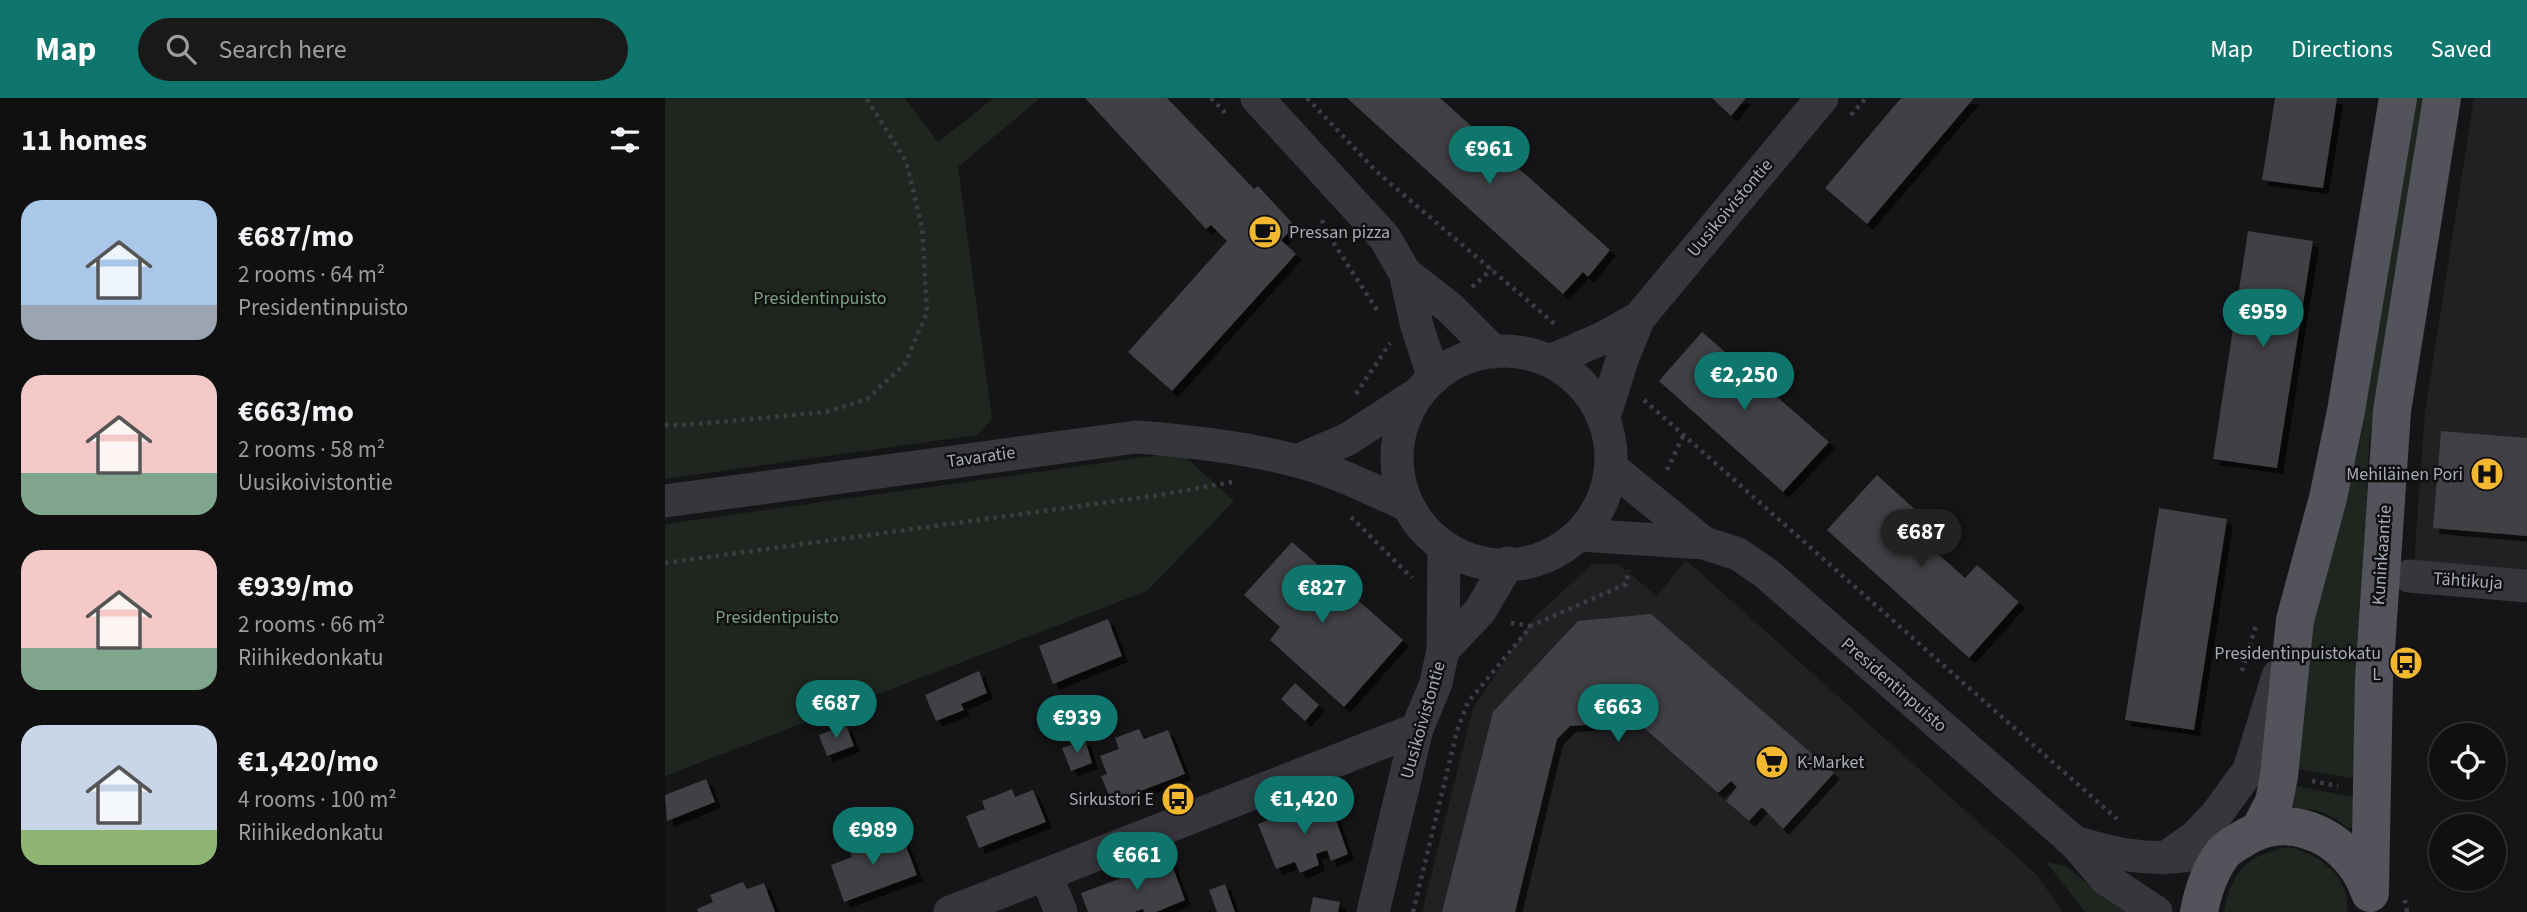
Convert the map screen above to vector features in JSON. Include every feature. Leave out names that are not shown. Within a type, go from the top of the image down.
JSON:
[{"type":"main road","points":[[2260,829],[2274,802],[2279,776],[2276,619],[2328,498],[2346,411],[2398,98]]},
{"type":"main road","name":"Kuninkaantie","points":[[2371,901],[2374,680],[2392,411],[2442,98]]},
{"type":"main road","points":[[2199,912],[2207,879],[2225,850],[2260,829],[2294,826],[2322,835],[2347,853],[2371,901]]},
{"type":"street","points":[[1258,98],[1385,238],[1405,273],[1417,326],[1426,386],[1400,426],[1396,460],[1403,503],[1423,529],[1444,548],[1475,560],[1508,563],[1545,556],[1580,535],[1602,509],[1613,468],[1611,442],[1604,417],[1584,387],[1551,361],[1514,353],[1494,352],[1458,361],[1426,386],[1348,439],[1297,461]]},
{"type":"street","name":"Uusikoivistontie","points":[[1639,318],[1822,98]]},
{"type":"street","points":[[1405,273],[1450,308],[1494,352]]},
{"type":"street","points":[[1551,361],[1604,338],[1639,318]]},
{"type":"street","points":[[1604,417],[1623,356],[1639,318]]},
{"type":"street","name":"Tavaratie","points":[[665,502],[1136,436],[1201,442],[1297,461],[1403,503]]},
{"type":"street","name":"Presidentinpuisto","points":[[1613,468],[1703,544]]},
{"type":"street","name":"Presidentinpuisto","points":[[1580,535],[1703,544],[1738,554],[1767,573],[2074,842],[2106,879],[2156,912]]},
{"type":"street","name":"Uusikoivistontie","points":[[1373,912],[1417,729],[1436,682],[1443,650],[1444,548]]},
{"type":"street","points":[[1443,650],[1481,611],[1508,563]]},
{"type":"street","name":"Tähtikuja","points":[[2409,576],[2527,586]]},
{"type":"street","points":[[2165,858],[2195,837],[2216,815],[2249,770],[2276,619]]},
{"type":"street","points":[[950,912],[1417,729]]},
{"type":"street","points":[[2074,842],[2123,856],[2165,858],[2225,850]]},
{"type":"street","points":[[1046,875],[1061,912]]},
{"type":"path","points":[[665,425],[826,412],[867,399],[905,364],[927,312],[922,227],[906,161],[866,98]]},
{"type":"path","points":[[1211,98],[1229,117]]},
{"type":"path","points":[[1307,98],[1377,172],[1492,269]]},
{"type":"path","points":[[1319,213],[1327,233],[1379,313],[1382,323]]},
{"type":"path","points":[[1385,334],[1388,344]]},
{"type":"path","points":[[1638,394],[2122,823]]},
{"type":"path","points":[[1654,501],[1683,436]]},
{"type":"path","points":[[665,563],[1235,482]]},
{"type":"path","points":[[1346,511],[1415,582],[1442,598]]},
{"type":"path","points":[[1413,912],[1457,731],[1468,702],[1531,626],[1626,584],[1636,539]]},
{"type":"path","points":[[1481,611],[1505,622],[1531,626]]},
{"type":"path","points":[[2238,684],[2276,619]]},
{"type":"shaded area","points":[[2474,98],[2527,98],[2527,569],[2414,561],[2425,412]]},
{"type":"shaded area","points":[[1686,560],[2036,874],[2063,912],[1422,912],[1473,708],[1533,619],[1592,564],[1618,564],[1657,596]]},
{"type":"green space","name":"Presidentinpuisto","points":[[665,98],[905,98],[938,142],[994,98],[1040,98],[958,167],[992,419],[977,435],[665,479]]},
{"type":"green space","points":[[2416,98],[2425,98],[2369,444],[2356,779],[2295,768],[2304,659],[2359,446]]},
{"type":"green space","name":"Presidentipuisto","points":[[1180,452],[1234,501],[1147,591],[665,776],[665,524]]},
{"type":"green space","points":[[2295,786],[2355,797],[2352,827],[2348,829],[2336,819],[2316,810],[2294,811]]},
{"type":"green space","points":[[2288,847],[2311,855],[2331,869],[2344,888],[2347,912],[2224,912],[2231,885],[2243,867],[2261,855]]},
{"type":"green space","points":[[2046,862],[2066,866],[2088,884],[2136,912],[2085,912]]},
{"type":"building","points":[[1085,98],[1167,98],[1254,189],[1258,186],[1295,226],[1281,240],[1296,254],[1172,391],[1128,352],[1227,241],[1211,225],[1206,229]]},
{"type":"building","points":[[1347,98],[1440,98],[1610,250],[1588,277],[1583,272],[1563,294]]},
{"type":"building","points":[[1712,98],[1746,98],[1731,116]]},
{"type":"building","points":[[1901,98],[1974,98],[1867,224],[1825,188]]},
{"type":"building","points":[[2275,98],[2337,98],[2323,188],[2262,180]]},
{"type":"building","points":[[2248,231],[2313,241],[2277,468],[2213,459]]},
{"type":"building","points":[[1702,332],[1829,442],[1783,492],[1659,381]]},
{"type":"building","points":[[2441,431],[2527,438],[2527,536],[2433,528]]},
{"type":"building","points":[[1877,475],[1920,514],[1907,526],[1965,578],[1977,565],[2019,602],[1969,658],[1827,530]]},
{"type":"building","points":[[2159,508],[2227,519],[2194,730],[2125,720]]},
{"type":"building","points":[[1292,542],[1403,640],[1344,707],[1270,640],[1280,627],[1244,595]]},
{"type":"building","points":[[1651,614],[1834,773],[1783,829],[1762,807],[1749,821],[1726,801],[1737,787],[1731,781],[1718,793],[1637,722],[1570,726],[1557,739],[1515,912],[1442,912],[1493,712],[1578,621]]},
{"type":"building","points":[[1108,619],[1122,656],[1053,684],[1039,646]]},
{"type":"building","points":[[979,671],[987,693],[961,704],[964,710],[936,721],[925,695]]},
{"type":"building","points":[[1295,683],[1319,705],[1305,721],[1281,699]]},
{"type":"building","points":[[846,725],[854,746],[827,756],[819,735]]},
{"type":"building","points":[[1139,729],[1144,739],[1168,730],[1185,774],[1117,800],[1114,793],[1109,795],[1101,776],[1107,774],[1100,756],[1119,749],[1115,738]]},
{"type":"building","points":[[1085,740],[1092,763],[1071,771],[1062,748]]},
{"type":"building","points":[[706,779],[715,802],[667,821],[665,795]]},
{"type":"building","points":[[1012,789],[1015,797],[1033,790],[1046,822],[979,848],[966,816],[985,809],[982,801]]},
{"type":"building","points":[[1328,797],[1348,854],[1331,861],[1327,850],[1316,854],[1319,865],[1300,873],[1295,862],[1276,869],[1258,824]]},
{"type":"building","points":[[878,834],[882,846],[903,838],[917,875],[844,902],[831,865],[852,857],[848,846]]},
{"type":"building","points":[[1170,860],[1185,900],[1156,912],[1144,912],[1143,909],[1134,912],[1088,912],[1081,893]]},
{"type":"building","points":[[743,882],[747,889],[764,883],[775,912],[698,912],[697,909],[713,902],[710,895]]},
{"type":"building","points":[[1225,884],[1235,912],[1217,912],[1209,890]]},
{"type":"building","points":[[1313,897],[1340,902],[1338,912],[1310,912]]},
{"type":"place","name":"Pressan pizza","points":[[1265,232]]},
{"type":"place","name":"Mehiläinen Pori","points":[[2487,474]]},
{"type":"place","name":"Presidentinpuistokatu L","points":[[2406,663]]},
{"type":"place","name":"K-Market","points":[[1772,762]]},
{"type":"place","name":"Sirkustori E","points":[[1178,799]]}]
